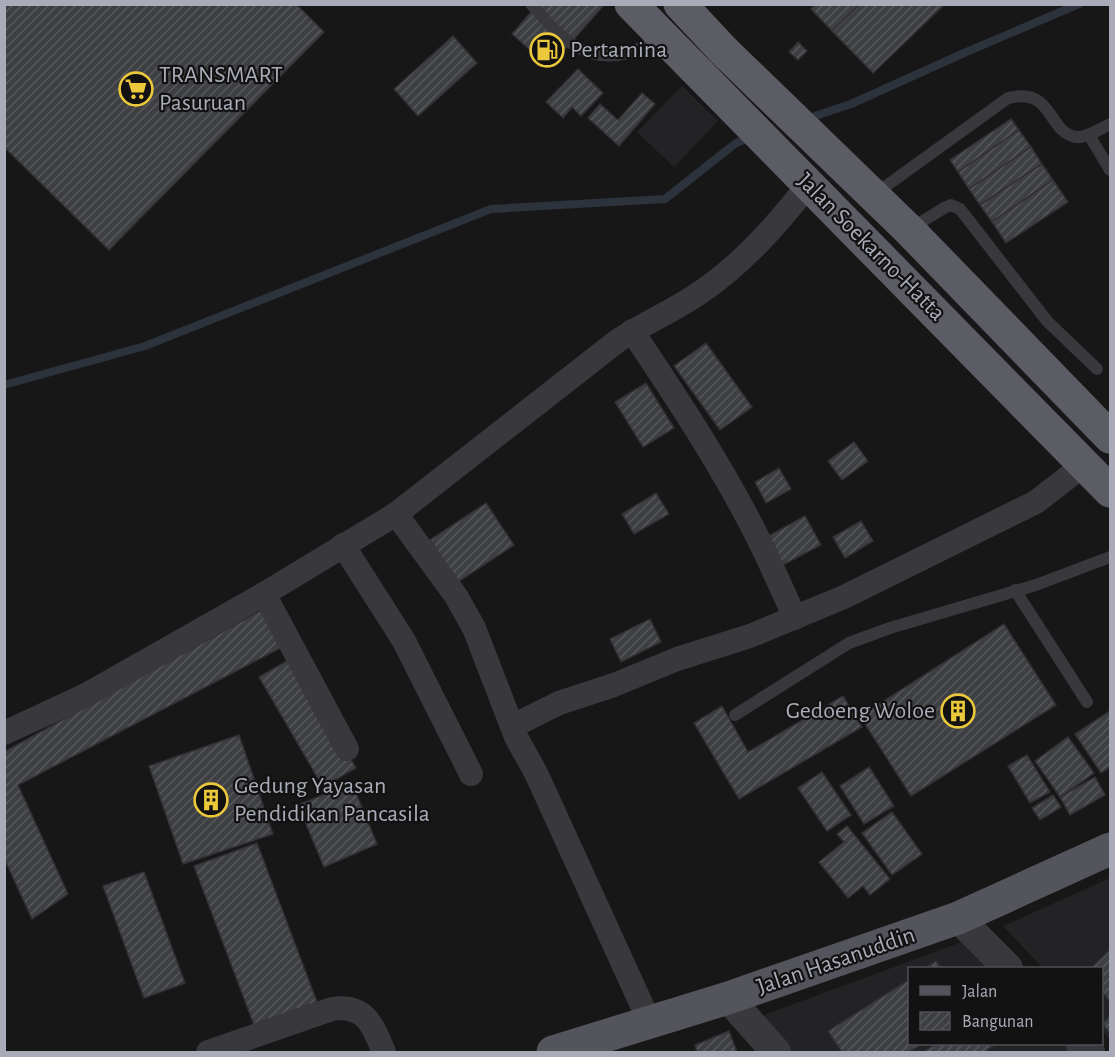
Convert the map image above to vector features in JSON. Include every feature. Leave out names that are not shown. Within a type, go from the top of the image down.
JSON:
[{"type":"highway","name":"Jalan Soekarno-Hatta","points":[[631,4],[1110,490]]},
{"type":"highway","name":"Jalan Soekarno-Hatta","points":[[680,4],[724,51],[874,194],[1110,437]]},
{"type":"main road","name":"Jalan Hasanuddin","points":[[554,1053],[728,998],[958,918],[1110,849]]},
{"type":"street","points":[[4,733],[86,695],[264,594],[396,514],[632,331],[695,296],[724,275],[779,223],[809,184]]},
{"type":"street","points":[[632,331],[691,420],[722,473],[758,538],[795,618]]},
{"type":"street","points":[[513,726],[559,703],[615,685],[677,659],[750,636],[844,597],[1036,502],[1084,464]]},
{"type":"street","points":[[396,514],[456,596],[474,628],[513,726],[650,1023]]},
{"type":"street","points":[[343,545],[404,641],[471,774]]},
{"type":"street","points":[[264,594],[347,749]]},
{"type":"street","points":[[958,918],[1006,967]]},
{"type":"street","points":[[728,998],[776,1053]]},
{"type":"street","points":[[208,1053],[332,1009],[342,1008],[360,1012],[372,1025],[384,1053]]},
{"type":"lane","points":[[531,4],[568,42],[588,52],[606,55],[632,51],[663,36]]},
{"type":"lane","points":[[874,194],[1008,98],[1024,96],[1044,104],[1065,132],[1076,136],[1089,135],[1110,124]]},
{"type":"lane","points":[[1089,135],[1110,170]]},
{"type":"lane","points":[[909,230],[951,205],[960,209],[1047,321],[1097,369]]},
{"type":"lane","points":[[735,715],[849,643],[890,628],[1035,585],[1110,557]]},
{"type":"lane","points":[[1015,590],[1087,702]]},
{"type":"shaded area","points":[[682,86],[718,121],[674,167],[637,132]]},
{"type":"shaded area","points":[[1110,878],[1110,1040],[1103,1031],[1103,967],[1042,967],[1003,926]]},
{"type":"shaded area","points":[[967,940],[993,967],[908,967],[908,1045],[1067,1045],[1075,1052],[792,1052],[761,1016]]},
{"type":"building","name":"TRANSMART Pasuruan","points":[[4,4],[296,4],[324,32],[109,250],[4,147]]},
{"type":"building","name":"Pertamina","points":[[538,4],[604,5],[549,67],[512,34]]},
{"type":"building","points":[[816,4],[860,4],[832,31],[811,9]]},
{"type":"building","points":[[860,4],[945,4],[873,73],[832,31]]},
{"type":"building","points":[[453,36],[477,63],[418,116],[394,89]]},
{"type":"building","points":[[798,42],[807,51],[798,60],[789,52]]},
{"type":"building","name":"Pertamina","points":[[578,69],[603,93],[581,116],[572,107],[563,118],[546,102]]},
{"type":"building","name":"Pertamina","points":[[642,93],[655,104],[619,146],[588,118],[600,104],[618,120]]},
{"type":"building","points":[[1011,119],[1019,130],[958,172],[950,160]]},
{"type":"building","points":[[1019,130],[1031,147],[969,189],[958,172]]},
{"type":"building","points":[[1031,147],[1042,164],[980,205],[969,189]]},
{"type":"building","points":[[1042,164],[1053,180],[992,222],[980,205]]},
{"type":"building","points":[[1053,180],[1068,202],[1006,243],[992,222]]},
{"type":"building","points":[[706,343],[752,407],[720,430],[674,366]]},
{"type":"building","points":[[646,383],[674,428],[643,447],[615,402]]},
{"type":"building","points":[[854,442],[868,461],[842,480],[828,461]]},
{"type":"building","points":[[779,468],[791,489],[766,503],[755,482]]},
{"type":"building","points":[[656,493],[669,514],[634,534],[622,514]]},
{"type":"building","points":[[486,503],[514,545],[458,582],[430,540]]},
{"type":"building","points":[[805,516],[821,545],[779,567],[763,539]]},
{"type":"building","points":[[861,521],[873,541],[845,558],[833,537]]},
{"type":"building","points":[[269,606],[288,644],[18,785],[68,894],[32,919],[4,858],[4,752]]},
{"type":"building","points":[[650,619],[661,642],[621,662],[610,639]]},
{"type":"building","name":"Gedoeng Woloe","points":[[1004,624],[1056,705],[911,796],[860,716]]},
{"type":"building","points":[[292,658],[356,768],[323,787],[259,677]]},
{"type":"building","points":[[843,696],[862,727],[739,799],[694,723],[722,706],[748,752]]},
{"type":"building","points":[[1110,711],[1110,767],[1101,773],[1075,734]]},
{"type":"building","name":"Gedung Yayasan Pendidikan Pancasila","points":[[239,735],[273,834],[183,864],[149,766]]},
{"type":"building","points":[[1068,737],[1094,773],[1060,797],[1035,761]]},
{"type":"building","points":[[1027,755],[1050,792],[1030,803],[1008,766]]},
{"type":"building","points":[[869,767],[894,806],[864,824],[840,786]]},
{"type":"building","points":[[822,772],[851,815],[827,831],[798,788]]},
{"type":"building","points":[[1095,777],[1105,795],[1070,815],[1060,797]]},
{"type":"building","points":[[352,783],[377,844],[324,867],[298,805]]},
{"type":"building","points":[[1053,795],[1061,807],[1040,820],[1032,808]]},
{"type":"building","points":[[892,812],[922,854],[892,875],[862,833]]},
{"type":"building","points":[[847,826],[890,879],[870,895],[863,886],[848,898],[819,862],[844,842],[837,834]]},
{"type":"building","points":[[257,843],[317,1002],[254,1025],[194,866]]},
{"type":"building","points":[[144,872],[185,983],[144,998],[103,886]]},
{"type":"building","points":[[1110,950],[1110,1001],[1103,993],[1103,967],[1092,967]]},
{"type":"building","points":[[936,961],[940,967],[927,967]]},
{"type":"building","points":[[908,980],[908,1045],[920,1045],[908,1052],[842,1052],[828,1031]]},
{"type":"building","points":[[1110,1016],[1110,1033],[1103,1025]]},
{"type":"building","points":[[729,1031],[737,1052],[697,1052],[695,1045]]},
{"type":"building","points":[[934,1045],[993,1046],[984,1052],[923,1052]]},
{"type":"waterway","points":[[806,119],[851,104],[1079,4]]},
{"type":"waterway","points":[[4,385],[145,346],[491,209],[665,199],[736,143],[752,137]]},
{"type":"place","name":"Pertamina","points":[[547,50]]},
{"type":"place","name":"TRANSMART Pasuruan","points":[[136,89]]},
{"type":"place","name":"Gedoeng Woloe","points":[[958,711]]},
{"type":"place","name":"Gedung Yayasan Pendidikan Pancasila","points":[[211,800]]}]
